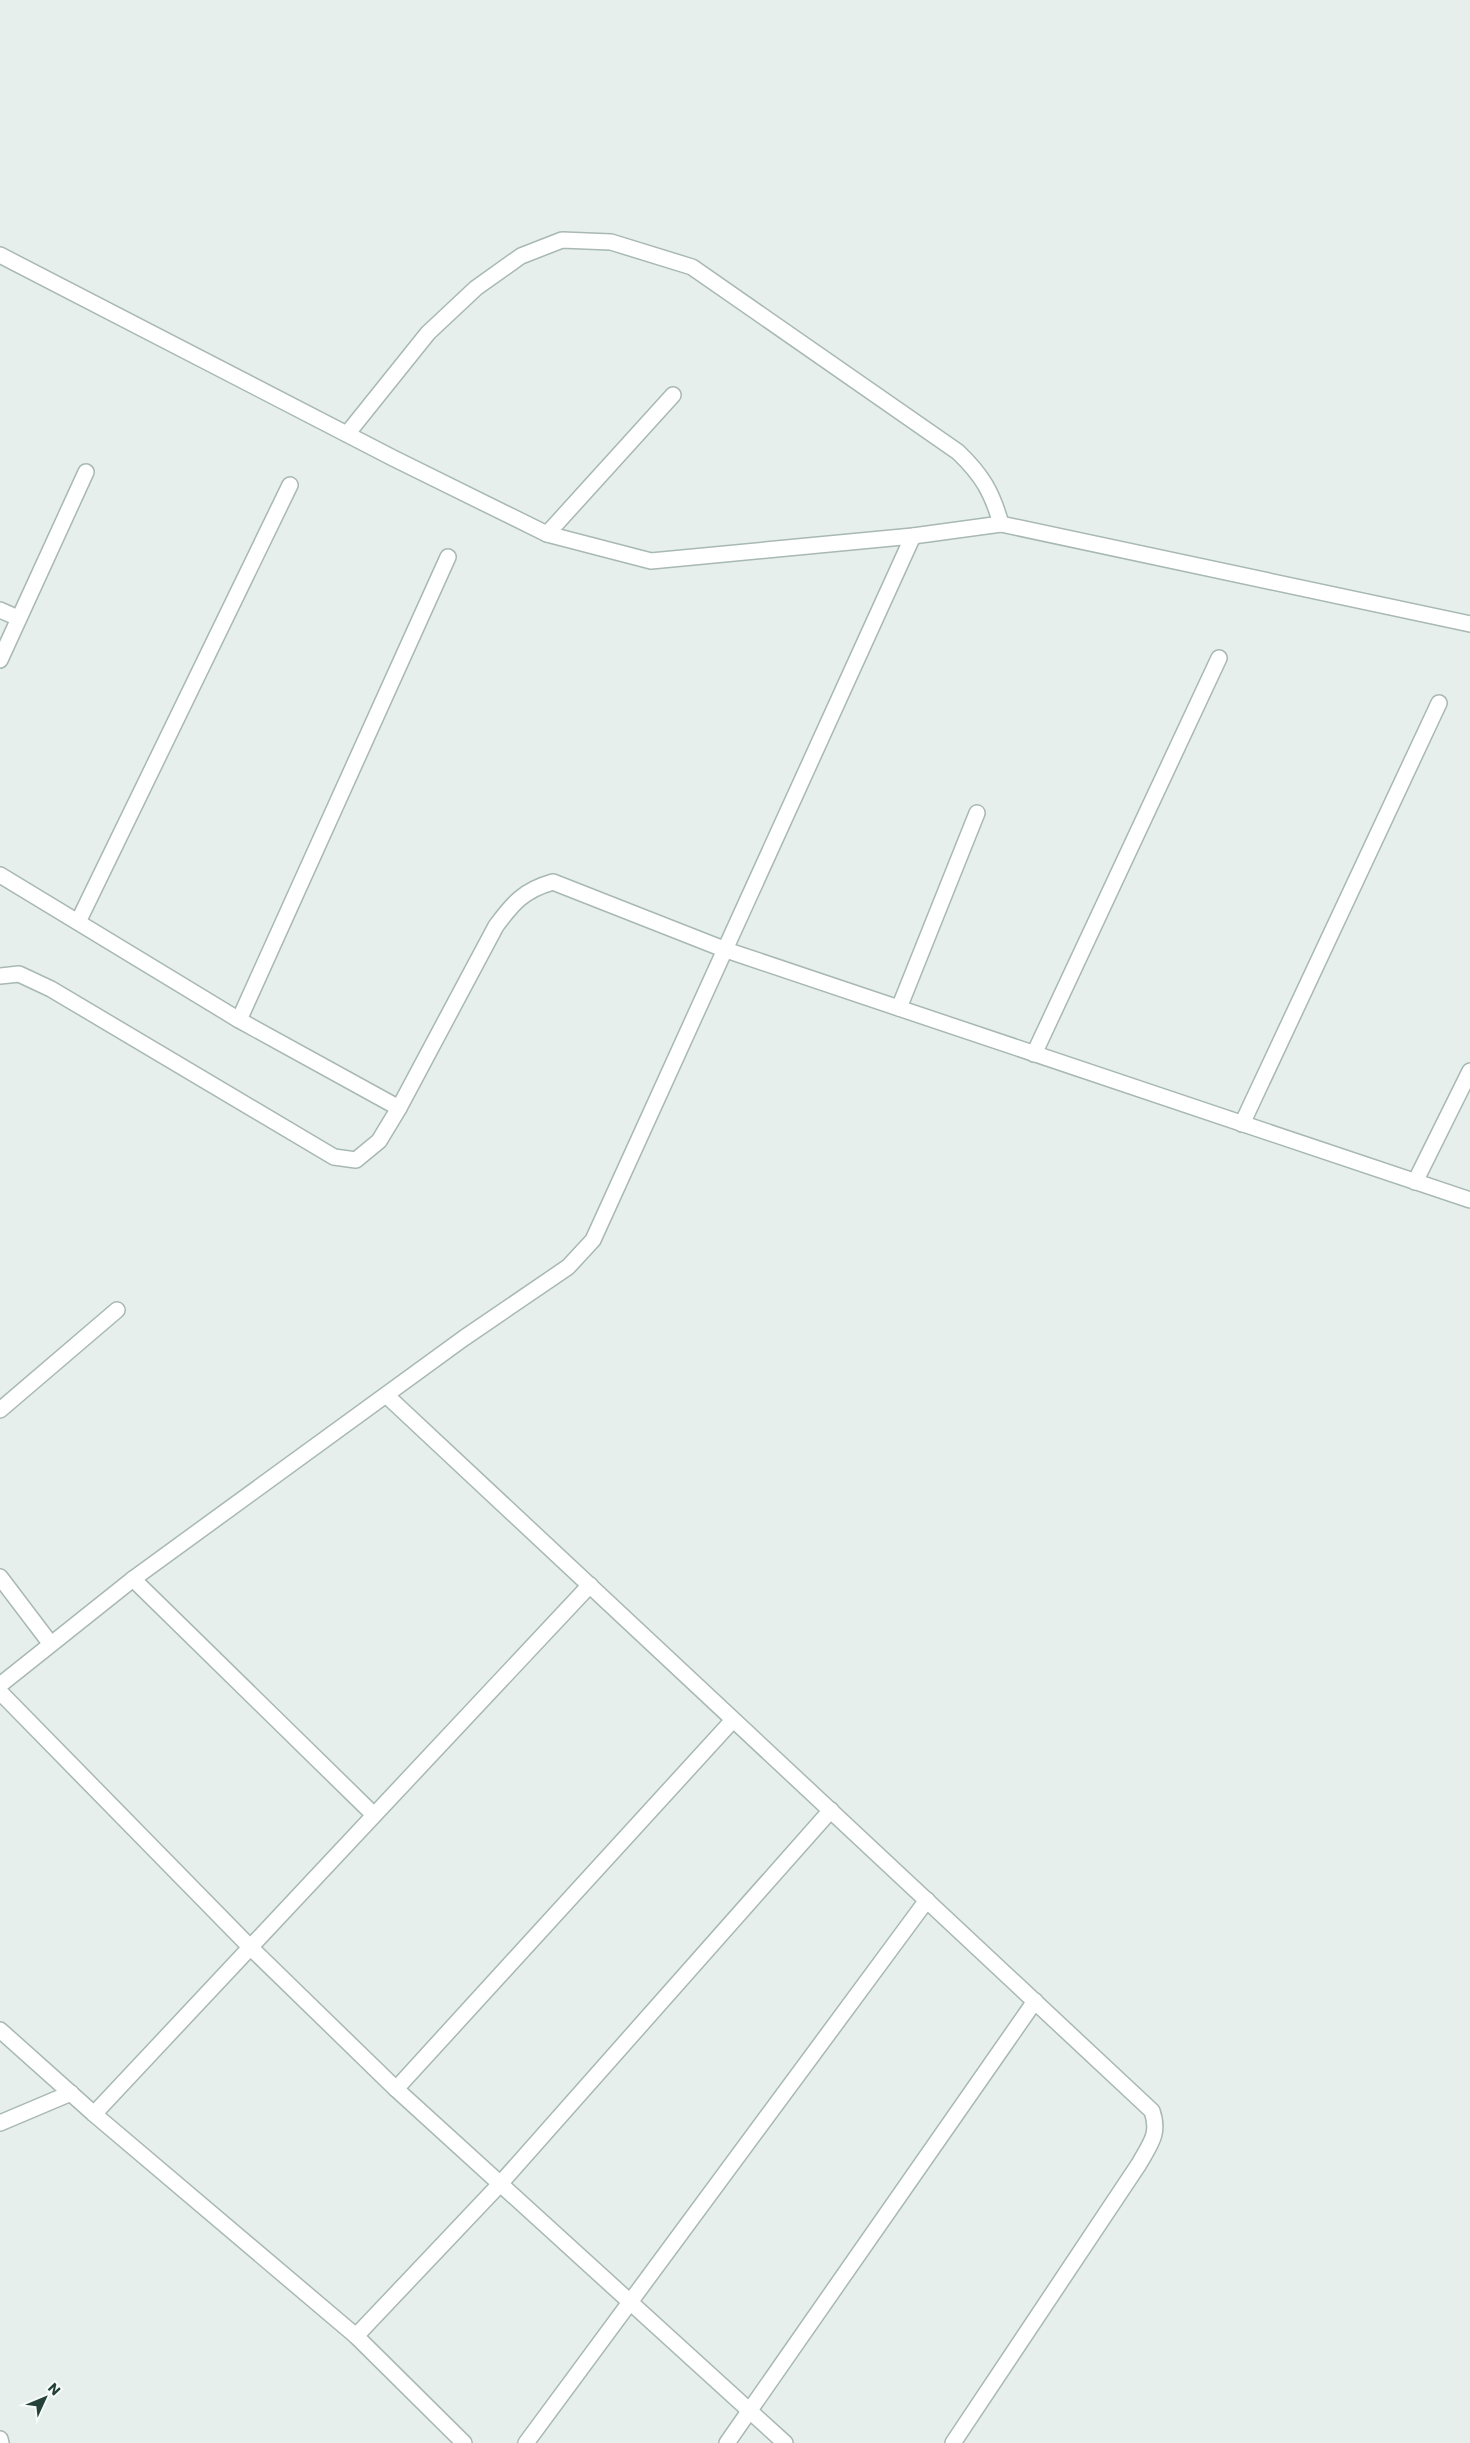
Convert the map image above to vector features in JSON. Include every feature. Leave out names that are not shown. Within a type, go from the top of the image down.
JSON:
[{"type":"street","points":[[346,434],[428,333],[484,283],[521,256],[562,240],[611,242],[692,267],[958,452],[979,472],[994,498],[1001,524]]},
{"type":"street","points":[[0,256],[346,434],[546,534],[651,561],[913,536],[1001,524],[1470,624]]},
{"type":"street","points":[[546,534],[674,395]]},
{"type":"street","points":[[0,660],[86,472]]},
{"type":"street","points":[[78,922],[290,485]]},
{"type":"street","points":[[0,1685],[50,1643],[133,1579],[464,1338],[568,1267],[593,1240],[913,536]]},
{"type":"street","points":[[239,1020],[448,557]]},
{"type":"street","points":[[0,610],[18,618]]},
{"type":"street","points":[[1034,1054],[1219,658]]},
{"type":"street","points":[[1242,1124],[1439,703]]},
{"type":"street","points":[[899,1008],[977,813]]},
{"type":"street","points":[[0,875],[239,1020],[399,1108]]},
{"type":"street","points":[[0,976],[19,974],[50,989],[334,1157],[356,1160],[379,1141],[399,1108],[496,926],[513,903],[534,888],[553,882],[726,950],[1470,1200]]},
{"type":"street","points":[[1415,1182],[1470,1072]]},
{"type":"street","points":[[0,1410],[117,1310]]},
{"type":"street","points":[[386,1395],[1152,2111],[1157,2126],[1139,2164],[953,2443]]},
{"type":"street","points":[[0,1577],[50,1643]]},
{"type":"street","points":[[133,1579],[374,1815]]},
{"type":"street","points":[[94,2114],[590,1585]]},
{"type":"street","points":[[0,1692],[250,1947],[396,2089],[785,2443]]},
{"type":"street","points":[[396,2089],[733,1720]]},
{"type":"street","points":[[356,2336],[500,2184],[831,1810]]},
{"type":"street","points":[[526,2443],[928,1900]]},
{"type":"street","points":[[727,2443],[1035,2001]]},
{"type":"street","points":[[0,2030],[94,2114],[356,2336],[464,2443]]},
{"type":"street","points":[[0,2123],[71,2093]]},
{"type":"street","points":[[0,2439],[1,2443]]}]
